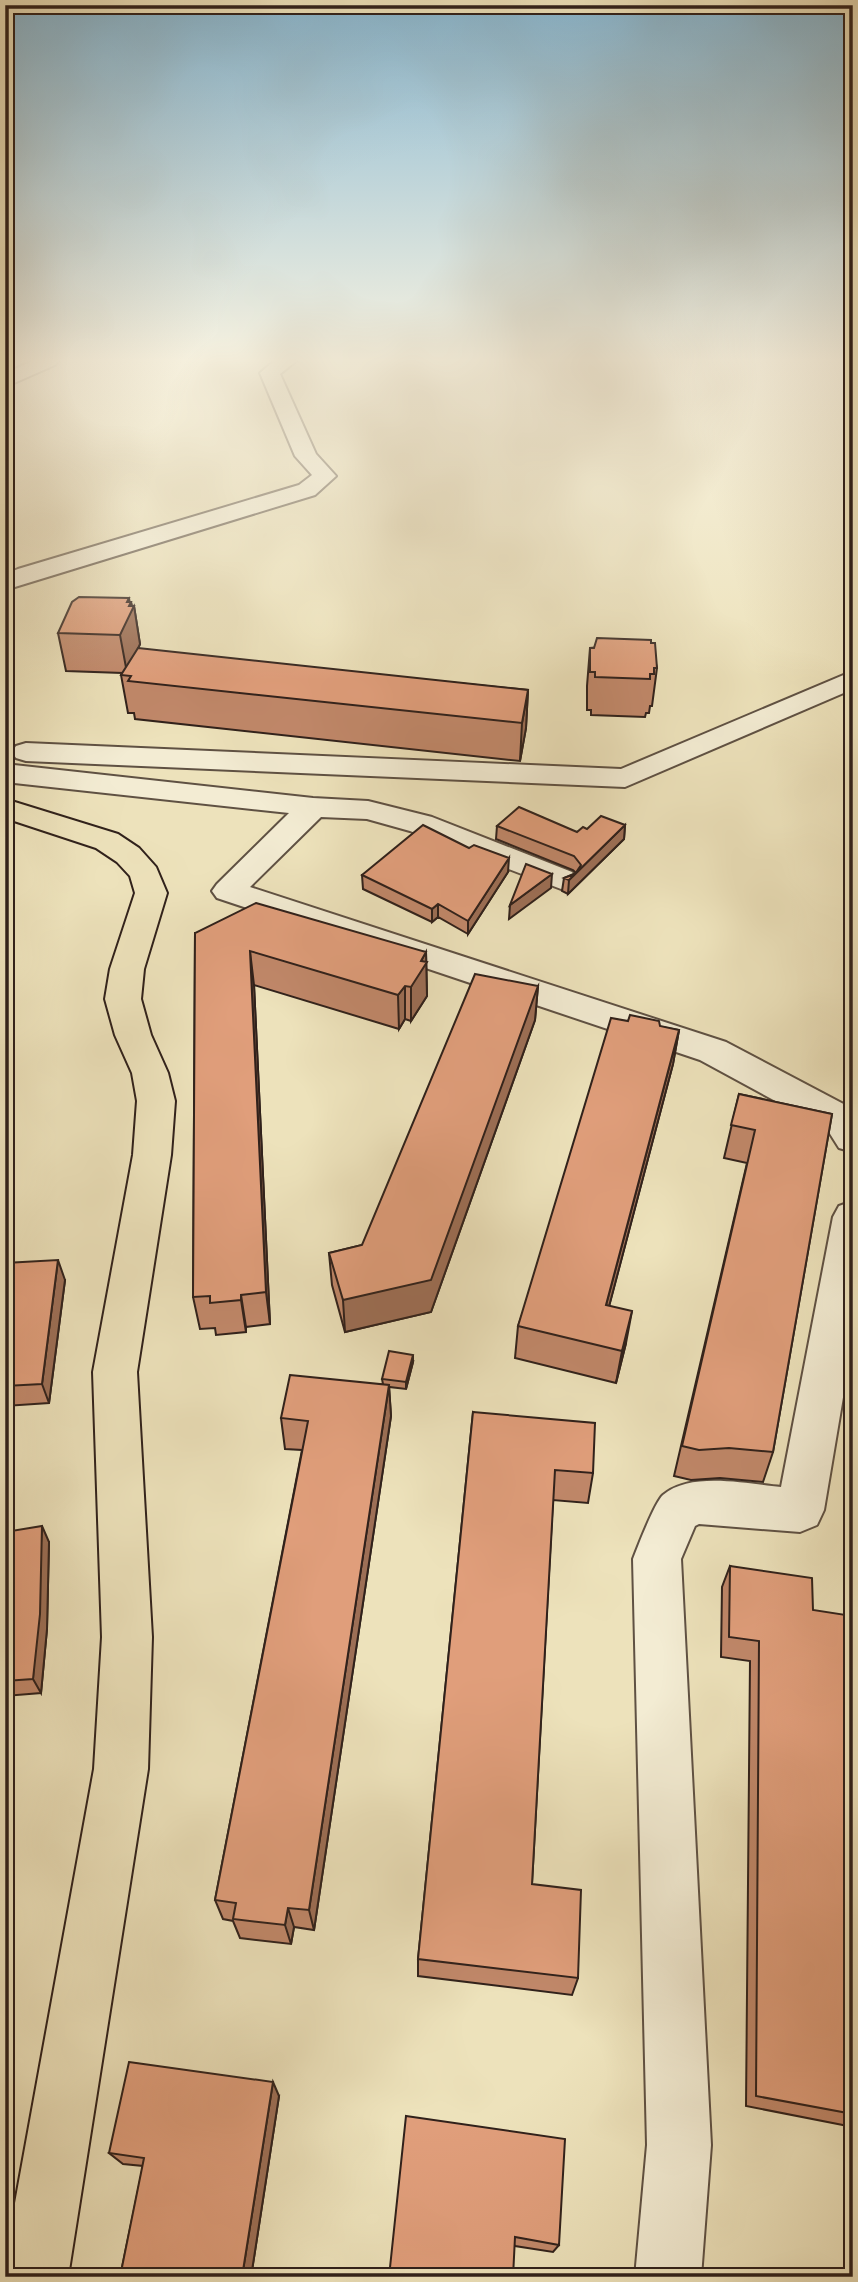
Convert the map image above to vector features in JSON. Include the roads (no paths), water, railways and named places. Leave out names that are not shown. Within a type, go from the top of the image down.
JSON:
[{"type":"main road","points":[[5,808],[107,841],[128,855],[145,874],[151,893],[127,969],[123,999],[133,1035],[150,1073],[156,1101],[152,1155],[115,1372],[127,1637],[121,1769],[35,2277]]},
{"type":"street","points":[[5,583],[27,574],[307,490],[325,476],[317,467]]},
{"type":"street","points":[[5,754],[19,751],[625,778],[853,679]]},
{"type":"street","points":[[5,773],[313,807],[368,810],[421,824],[561,879]]},
{"type":"street","points":[[313,807],[228,891],[713,1051],[840,1119],[853,1138]]},
{"type":"street","points":[[668,2277],[679,2145],[657,1559],[678,1511],[694,1502],[800,1510],[853,1217]]}]
